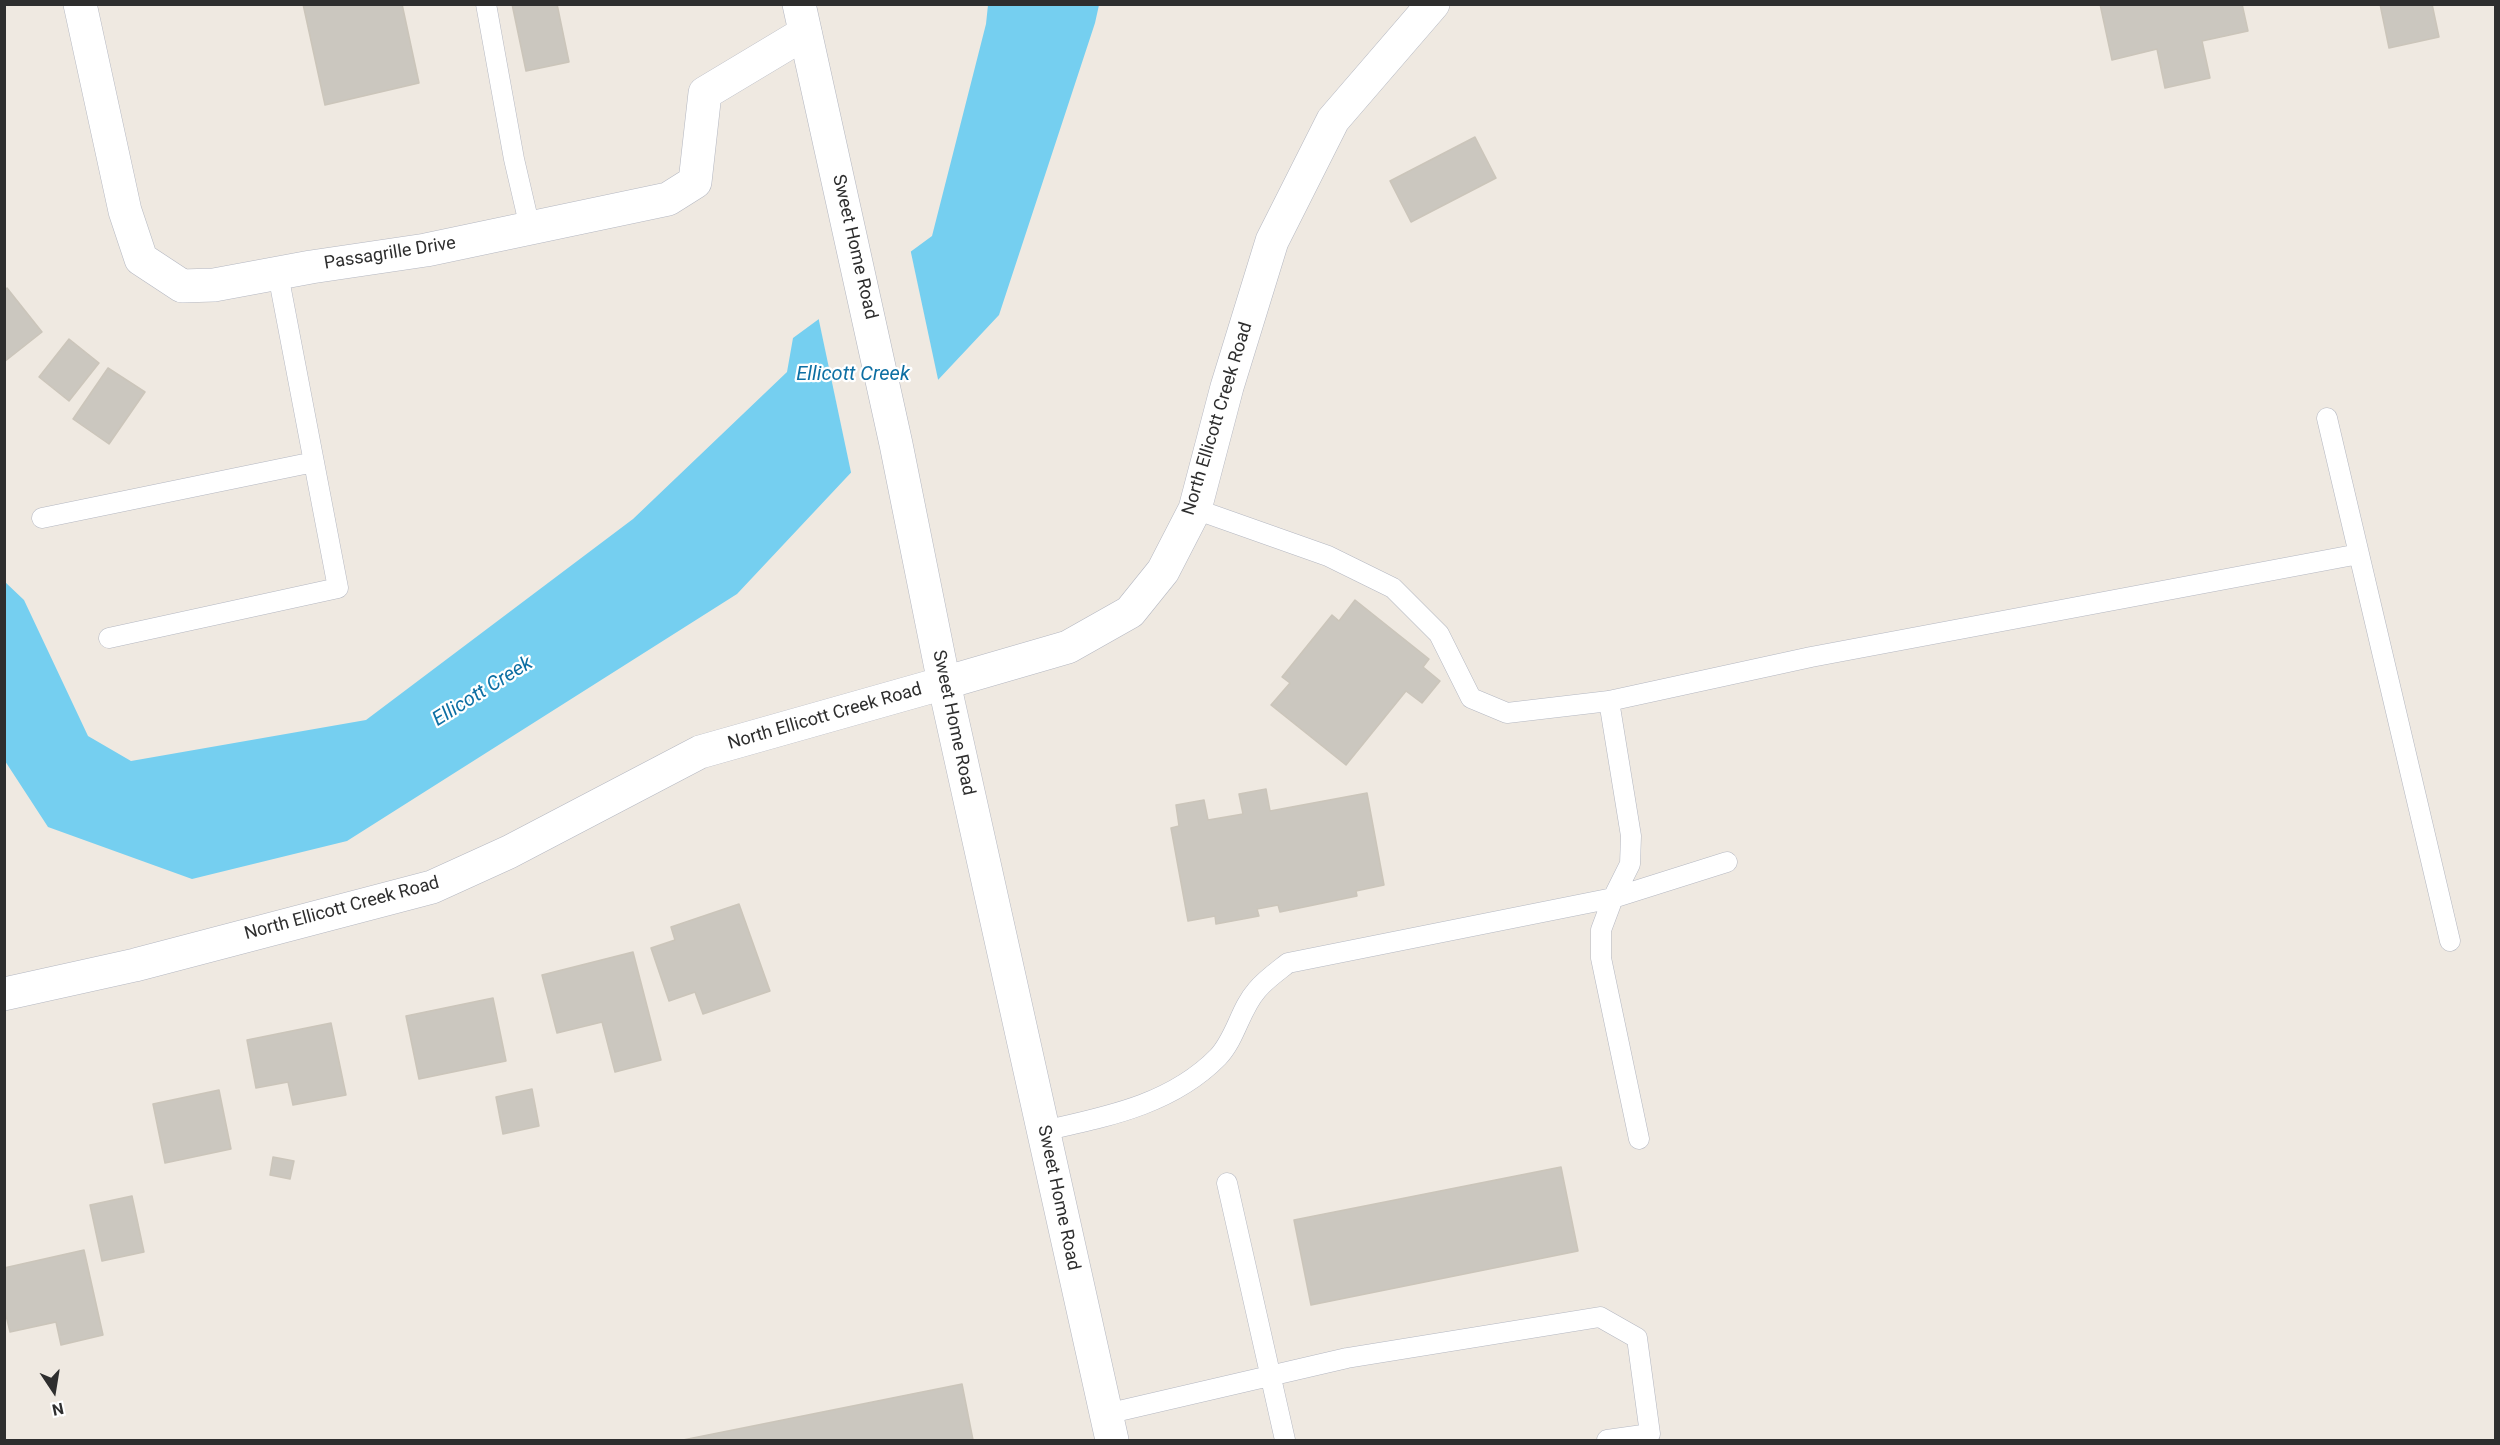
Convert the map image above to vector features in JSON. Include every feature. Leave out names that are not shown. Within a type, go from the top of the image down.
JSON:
[{"type":"street","name":"Passagrille Drive","points":[[80,4],[125,211],[141,260],[182,286],[214,285],[426,250],[668,199],[695,182],[705,93],[802,19]]},
{"type":"street","name":"North Ellicott Creek Road","points":[[4,994],[135,965],[432,887],[509,852],[700,752],[1068,647],[1130,612],[1163,571],[1194,509],[1227,387],[1272,241],[1333,120],[1433,4]]},
{"type":"street","name":"Sweet Home Road","points":[[802,19],[897,444],[944,683],[1108,1427]]},
{"type":"lane","points":[[486,4],[514,159],[530,228]]},
{"type":"lane","points":[[109,638],[338,588],[278,274]]},
{"type":"lane","points":[[2327,418],[2450,941]]},
{"type":"lane","points":[[42,518],[314,462]]},
{"type":"lane","points":[[1194,509],[1328,556],[1393,588],[1439,634],[1471,698],[1507,714],[1609,701],[1811,657],[2359,554]]},
{"type":"lane","points":[[1609,701],[1631,836],[1630,864],[1613,898],[1601,930],[1601,958],[1639,1139]]},
{"type":"lane","points":[[1043,1131],[1113,1115],[1147,1104],[1184,1084],[1219,1056],[1256,990],[1288,963],[1613,898],[1727,862]]},
{"type":"lane","points":[[1227,1183],[1285,1440]]},
{"type":"lane","points":[[1108,1427],[1269,1377],[1347,1358],[1600,1317],[1637,1338],[1650,1434],[1607,1440]]},
{"type":"water","name":"Ellicott Creek","points":[[988,5],[1099,5],[999,315],[737,594],[347,841],[192,879],[48,827],[5,761],[4,581],[24,600],[88,736],[131,761],[366,720],[633,519],[787,372],[793,338],[932,236],[986,24]]},
{"type":"pier","points":[[910,248],[939,384],[852,477],[818,316]]},
{"type":"building","points":[[303,4],[402,4],[419,83],[325,105]]},
{"type":"building","points":[[512,4],[557,4],[569,62],[526,71]]},
{"type":"building","points":[[2100,4],[2242,4],[2248,31],[2202,41],[2210,78],[2165,88],[2157,49],[2112,60]]},
{"type":"building","points":[[2380,4],[2432,4],[2439,37],[2389,48]]},
{"type":"building","points":[[1475,137],[1496,178],[1411,222],[1390,181]]},
{"type":"building","points":[[7,288],[42,332],[4,362],[4,290]]},
{"type":"building","points":[[69,339],[99,363],[69,401],[39,377]]},
{"type":"building","points":[[108,368],[145,392],[109,444],[73,419]]},
{"type":"building","points":[[1355,600],[1429,659],[1423,667],[1440,681],[1422,703],[1406,691],[1346,765],[1271,705],[1290,683],[1282,677],[1332,615],[1339,621]]},
{"type":"building","points":[[1266,789],[1270,811],[1367,793],[1384,885],[1356,891],[1357,896],[1280,912],[1278,905],[1257,909],[1259,916],[1216,924],[1215,916],[1188,921],[1171,828],[1179,826],[1176,805],[1204,800],[1208,820],[1243,814],[1239,794]]},
{"type":"building","points":[[739,904],[770,991],[703,1014],[695,992],[669,1001],[651,948],[675,940],[671,927]]},
{"type":"building","points":[[633,952],[661,1060],[615,1072],[602,1022],[557,1033],[542,975]]},
{"type":"building","points":[[493,998],[506,1061],[419,1079],[406,1016]]},
{"type":"building","points":[[331,1023],[346,1095],[293,1105],[288,1082],[256,1088],[247,1040]]},
{"type":"building","points":[[532,1089],[539,1126],[503,1134],[496,1097]]},
{"type":"building","points":[[219,1090],[231,1149],[165,1163],[153,1104]]},
{"type":"building","points":[[273,1157],[294,1161],[290,1179],[270,1175]]},
{"type":"building","points":[[1561,1167],[1578,1251],[1311,1305],[1294,1220]]},
{"type":"building","points":[[132,1196],[144,1252],[102,1261],[90,1205]]},
{"type":"building","points":[[84,1250],[103,1335],[61,1345],[56,1322],[10,1332],[4,1307],[4,1268]]},
{"type":"building","points":[[962,1384],[973,1440],[683,1440]]}]
